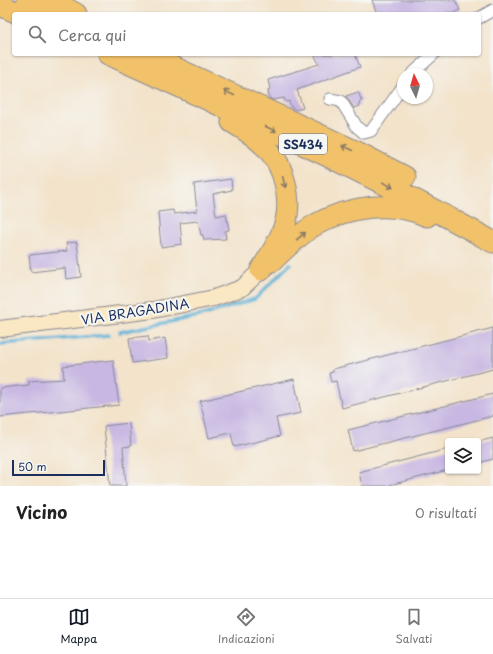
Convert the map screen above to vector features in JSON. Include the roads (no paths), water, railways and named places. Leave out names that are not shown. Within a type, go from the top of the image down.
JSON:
[{"type":"highway","points":[[27,0],[54,12]]},
{"type":"highway","points":[[51,0],[72,12]]},
{"type":"highway","points":[[0,5],[16,12]]},
{"type":"highway","points":[[99,56],[118,69],[228,120],[250,132],[267,148],[278,165],[284,179],[287,195],[287,211],[284,226],[275,247],[261,270]]},
{"type":"highway","name":"SS434","points":[[112,56],[355,168],[420,201],[493,242]]},
{"type":"highway","name":"SS434","points":[[149,56],[359,153],[493,225]]},
{"type":"highway","points":[[261,270],[313,226],[341,212],[362,208],[395,206],[413,210],[436,221],[493,253]]},
{"type":"main road","name":"VIA BRAGADINA","points":[[0,329],[140,312],[214,298],[242,288],[261,270]]},
{"type":"street","points":[[481,17],[493,10]]},
{"type":"street","points":[[419,68],[432,56]]},
{"type":"street","points":[[330,99],[341,101],[357,127],[364,133],[371,131],[397,94]]},
{"type":"waterway","points":[[120,332],[204,315],[255,299],[290,264]]},
{"type":"waterway","points":[[0,344],[109,335]]}]
